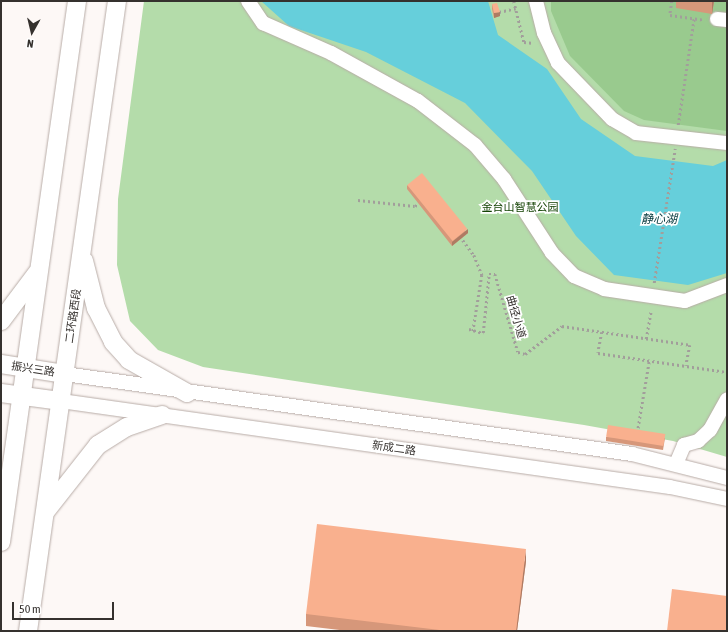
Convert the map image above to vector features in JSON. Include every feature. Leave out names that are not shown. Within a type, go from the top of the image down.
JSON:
[{"type":"main road","points":[[1,542],[77,1]]},
{"type":"main road","name":"二环路西段","points":[[28,631],[118,1]]},
{"type":"main road","points":[[82,254],[96,308],[113,342],[129,360],[187,393]]},
{"type":"main road","points":[[1,321],[39,271]]},
{"type":"main road","name":"振兴三路","points":[[1,364],[65,374]]},
{"type":"main road","points":[[1,392],[61,401]]},
{"type":"main road","points":[[44,514],[98,445],[127,427],[162,416]]},
{"type":"main road","points":[[1,486],[6,504]]},
{"type":"street","points":[[248,1],[263,23],[331,53],[418,101],[475,145],[504,179],[552,253],[574,276],[604,289],[685,301],[727,285]]},
{"type":"street","points":[[536,1],[544,33],[558,64],[612,119],[636,133],[676,139],[727,143]]},
{"type":"street","points":[[65,374],[187,393],[632,454],[727,478]]},
{"type":"street","points":[[676,464],[684,445],[710,430],[727,399]]},
{"type":"street","name":"新成二路","points":[[61,401],[662,486],[727,499]]},
{"type":"path","points":[[514,1],[519,22]]},
{"type":"path","points":[[672,1],[670,15],[718,20]]},
{"type":"path","points":[[499,12],[516,8]]},
{"type":"path","points":[[676,139],[694,18]]},
{"type":"path","points":[[654,283],[674,157]]},
{"type":"path","points":[[358,200],[415,206],[425,201]]},
{"type":"path","points":[[455,230],[474,255],[482,275],[473,332],[469,329]]},
{"type":"path","name":"曲径小道","points":[[473,332],[483,333],[489,274],[495,274],[518,352],[525,354],[562,326],[602,332]]},
{"type":"path","points":[[686,366],[690,345],[602,332],[598,353],[649,360],[686,366],[727,372]]},
{"type":"path","points":[[638,431],[649,360]]},
{"type":"green space","name":"金台山智慧公园","points":[[144,1],[727,1],[727,457],[673,441],[584,425],[203,367],[158,350],[130,321],[117,265],[118,199]]},
{"type":"green space","points":[[551,1],[727,1],[727,131],[644,120],[624,111],[570,56],[551,11]]},
{"type":"water","name":"静心湖","points":[[261,1],[488,1],[498,35],[547,69],[581,119],[635,156],[713,166],[727,160],[727,273],[688,285],[614,275],[576,236],[532,171],[465,103],[366,52],[289,26]]},
{"type":"building","points":[[497,3],[500,12],[494,13],[492,4]]},
{"type":"building","points":[[422,173],[467,229],[453,241],[407,185]]},
{"type":"building","points":[[608,425],[665,434],[663,446],[606,437]]},
{"type":"building","points":[[317,524],[526,549],[516,631],[448,631],[306,614]]},
{"type":"building","points":[[672,589],[727,596],[727,631],[667,631]]}]
